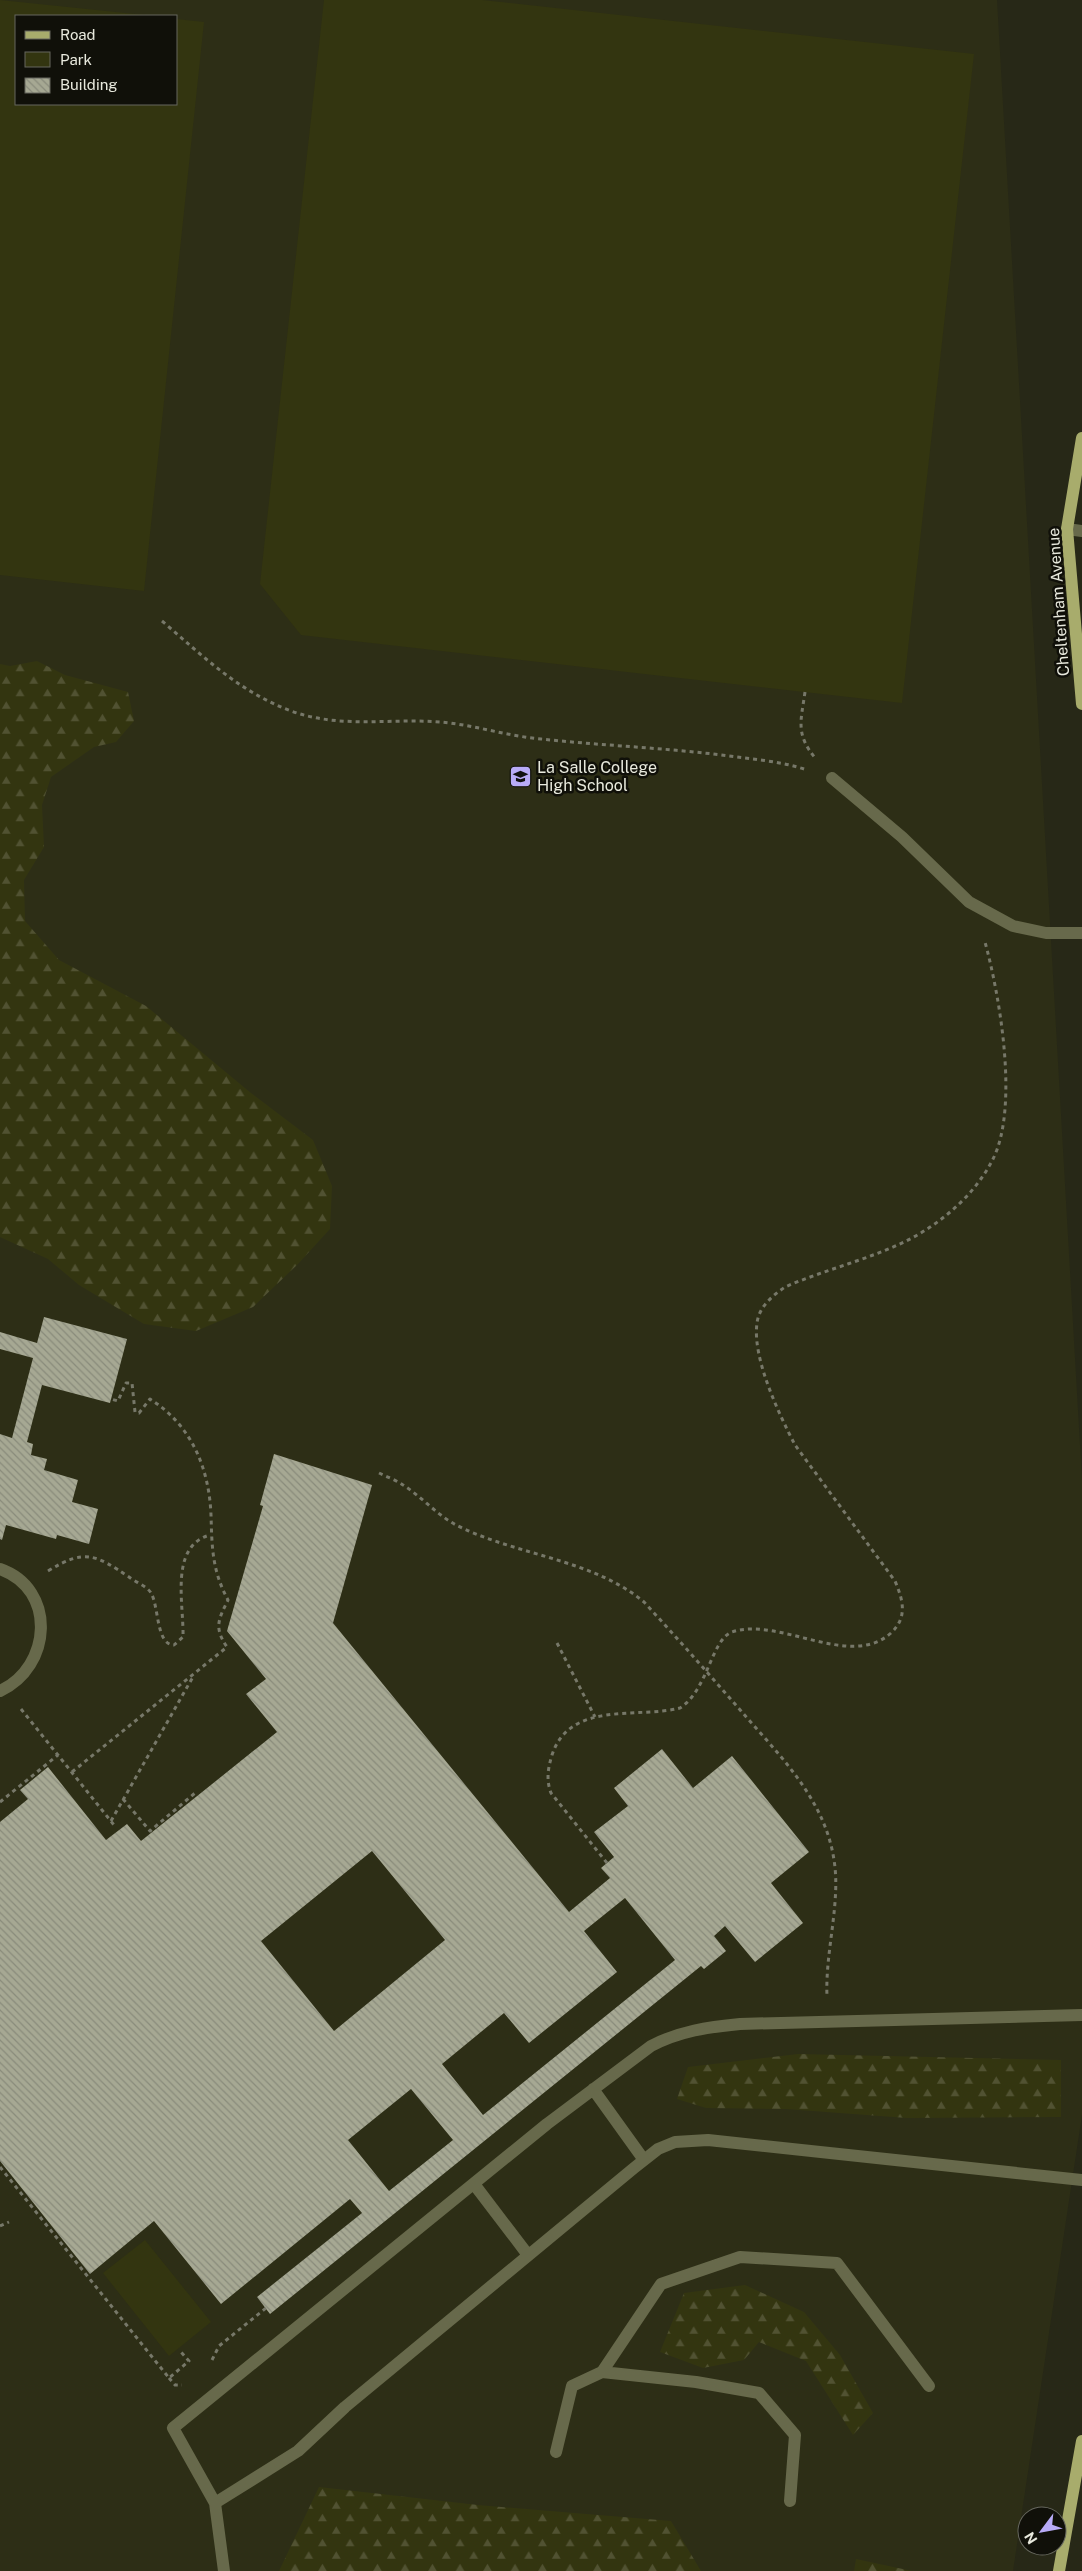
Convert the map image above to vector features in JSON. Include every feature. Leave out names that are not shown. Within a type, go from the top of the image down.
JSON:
[{"type":"main road","name":"Cheltenham Avenue","points":[[1082,438],[1067,529],[1082,704]]},
{"type":"main road","points":[[1059,2571],[1082,2441]]},
{"type":"street","points":[[1067,529],[1082,531]]},
{"type":"street","points":[[832,778],[902,837],[969,902],[1013,926],[1046,933],[1082,933]]},
{"type":"street","points":[[0,1569],[24,1585],[37,1605],[42,1626],[39,1650],[29,1670],[12,1685],[3,1690]]},
{"type":"street","points":[[224,2571],[215,2503],[173,2428],[474,2184],[593,2089],[651,2046],[668,2037],[687,2031],[740,2024],[1082,2014]]},
{"type":"street","points":[[593,2089],[644,2160]]},
{"type":"street","points":[[215,2503],[298,2451],[345,2407],[644,2160],[658,2149],[676,2142],[708,2140],[1082,2180]]},
{"type":"street","points":[[474,2184],[528,2255]]},
{"type":"street","points":[[602,2372],[661,2284],[740,2257],[837,2263],[929,2386]]},
{"type":"street","points":[[556,2452],[572,2386],[602,2372],[696,2382],[759,2393],[795,2435],[790,2501]]},
{"type":"path","points":[[162,621],[212,666],[236,684],[292,711],[320,719],[343,723],[441,722],[539,739],[724,755],[771,761],[832,778]]},
{"type":"path","points":[[804,692],[800,734],[806,747],[832,778]]},
{"type":"path","points":[[607,1863],[551,1793],[547,1784],[548,1768],[553,1752],[562,1737],[574,1727],[595,1717],[680,1708],[690,1702],[698,1692],[721,1640],[731,1632],[746,1629],[764,1630],[837,1644],[858,1645],[876,1642],[888,1636],[898,1626],[903,1613],[902,1598],[895,1581],[800,1452],[784,1422],[761,1362],[757,1323],[762,1310],[771,1298],[785,1287],[889,1248],[914,1237],[941,1219],[980,1180],[993,1158],[1002,1133],[1004,1053],[999,1010],[990,961],[981,927],[969,902]]},
{"type":"path","points":[[72,1772],[228,1647],[220,1636],[218,1626],[228,1600],[215,1570],[210,1535],[211,1516],[206,1479],[193,1442],[185,1430],[166,1410],[150,1399],[139,1413],[135,1412],[132,1383],[126,1382],[118,1401],[112,1399]]},
{"type":"path","points":[[379,1473],[402,1484],[456,1525],[500,1542],[601,1574],[626,1586],[644,1602],[797,1775],[827,1830],[834,1861],[835,1878],[826,1984],[828,2021]]},
{"type":"path","points":[[24,1585],[74,1558],[88,1556],[101,1559],[149,1590],[156,1606],[164,1641],[174,1646],[183,1637],[182,1576],[188,1549],[200,1538],[210,1535]]},
{"type":"path","points":[[557,1642],[595,1717]]},
{"type":"path","points":[[111,1821],[196,1672]]},
{"type":"path","points":[[3,1690],[72,1772],[114,1826]]},
{"type":"path","points":[[0,1802],[58,1755]]},
{"type":"path","points":[[123,1799],[150,1831],[195,1793]]},
{"type":"path","points":[[0,2167],[169,2378],[175,2385],[184,2384]]},
{"type":"path","points":[[0,2226],[8,2222]]},
{"type":"path","points":[[211,2363],[219,2346],[266,2308]]},
{"type":"path","points":[[169,2378],[189,2361],[181,2352]]},
{"type":"shaded area","name":"La Salle College High School","points":[[0,0],[997,0],[1082,1480],[1082,2115],[1023,2506],[1017,2506],[1017,2545],[1013,2571],[0,2571]]},
{"type":"green space","points":[[0,0],[144,15],[15,15],[15,105],[178,105],[178,19],[204,22],[144,591],[0,575]]},
{"type":"green space","points":[[324,0],[482,0],[974,54],[902,703],[301,635],[260,584]]},
{"type":"green space","points":[[37,661],[65,675],[128,692],[134,721],[116,742],[94,747],[51,777],[42,805],[44,847],[24,880],[25,921],[59,960],[146,1006],[251,1093],[313,1140],[332,1186],[330,1229],[298,1264],[253,1307],[196,1331],[144,1324],[79,1285],[48,1259],[0,1237],[0,664],[10,666]]},
{"type":"green space","points":[[798,2054],[1061,2060],[1061,2117],[907,2118],[786,2109],[706,2108],[677,2099],[688,2067]]},
{"type":"green space","points":[[145,2240],[211,2322],[169,2356],[103,2273]]},
{"type":"green space","points":[[745,2285],[804,2312],[840,2355],[873,2413],[853,2435],[806,2361],[759,2342],[744,2360],[703,2368],[660,2352],[684,2293]]},
{"type":"green space","points":[[319,2487],[478,2505],[671,2521],[701,2571],[279,2571]]},
{"type":"green space","points":[[856,2559],[912,2571],[854,2571]]},
{"type":"building","points":[[44,1317],[127,1339],[110,1403],[42,1385],[27,1442],[33,1444],[31,1455],[47,1459],[44,1470],[78,1480],[72,1502],[98,1509],[89,1544],[57,1535],[56,1539],[6,1525],[2,1540],[0,1539],[0,1434],[12,1438],[33,1358],[0,1349],[0,1332],[37,1343]]},
{"type":"building","points":[[274,1454],[372,1485],[333,1623],[569,1912],[610,1878],[601,1868],[614,1857],[594,1832],[628,1806],[614,1788],[662,1749],[693,1788],[732,1756],[809,1852],[771,1883],[803,1923],[755,1962],[725,1926],[714,1936],[726,1951],[704,1969],[701,1966],[270,2314],[257,2297],[362,2213],[350,2199],[221,2304],[154,2221],[90,2274],[0,2161],[0,1822],[28,1799],[20,1790],[48,1767],[106,1840],[127,1824],[141,1841],[277,1732],[246,1694],[266,1679],[227,1631],[263,1506],[260,1505]],"holes":[[[372,1851],[445,1940],[334,2031],[261,1941]],[[625,1898],[675,1960],[483,2115],[442,2064],[504,2013],[529,2043],[617,1972],[584,1931]],[[411,2089],[453,2140],[389,2191],[348,2140]]]},
{"type":"place","name":"La Salle College High School","points":[[521,776]]}]
